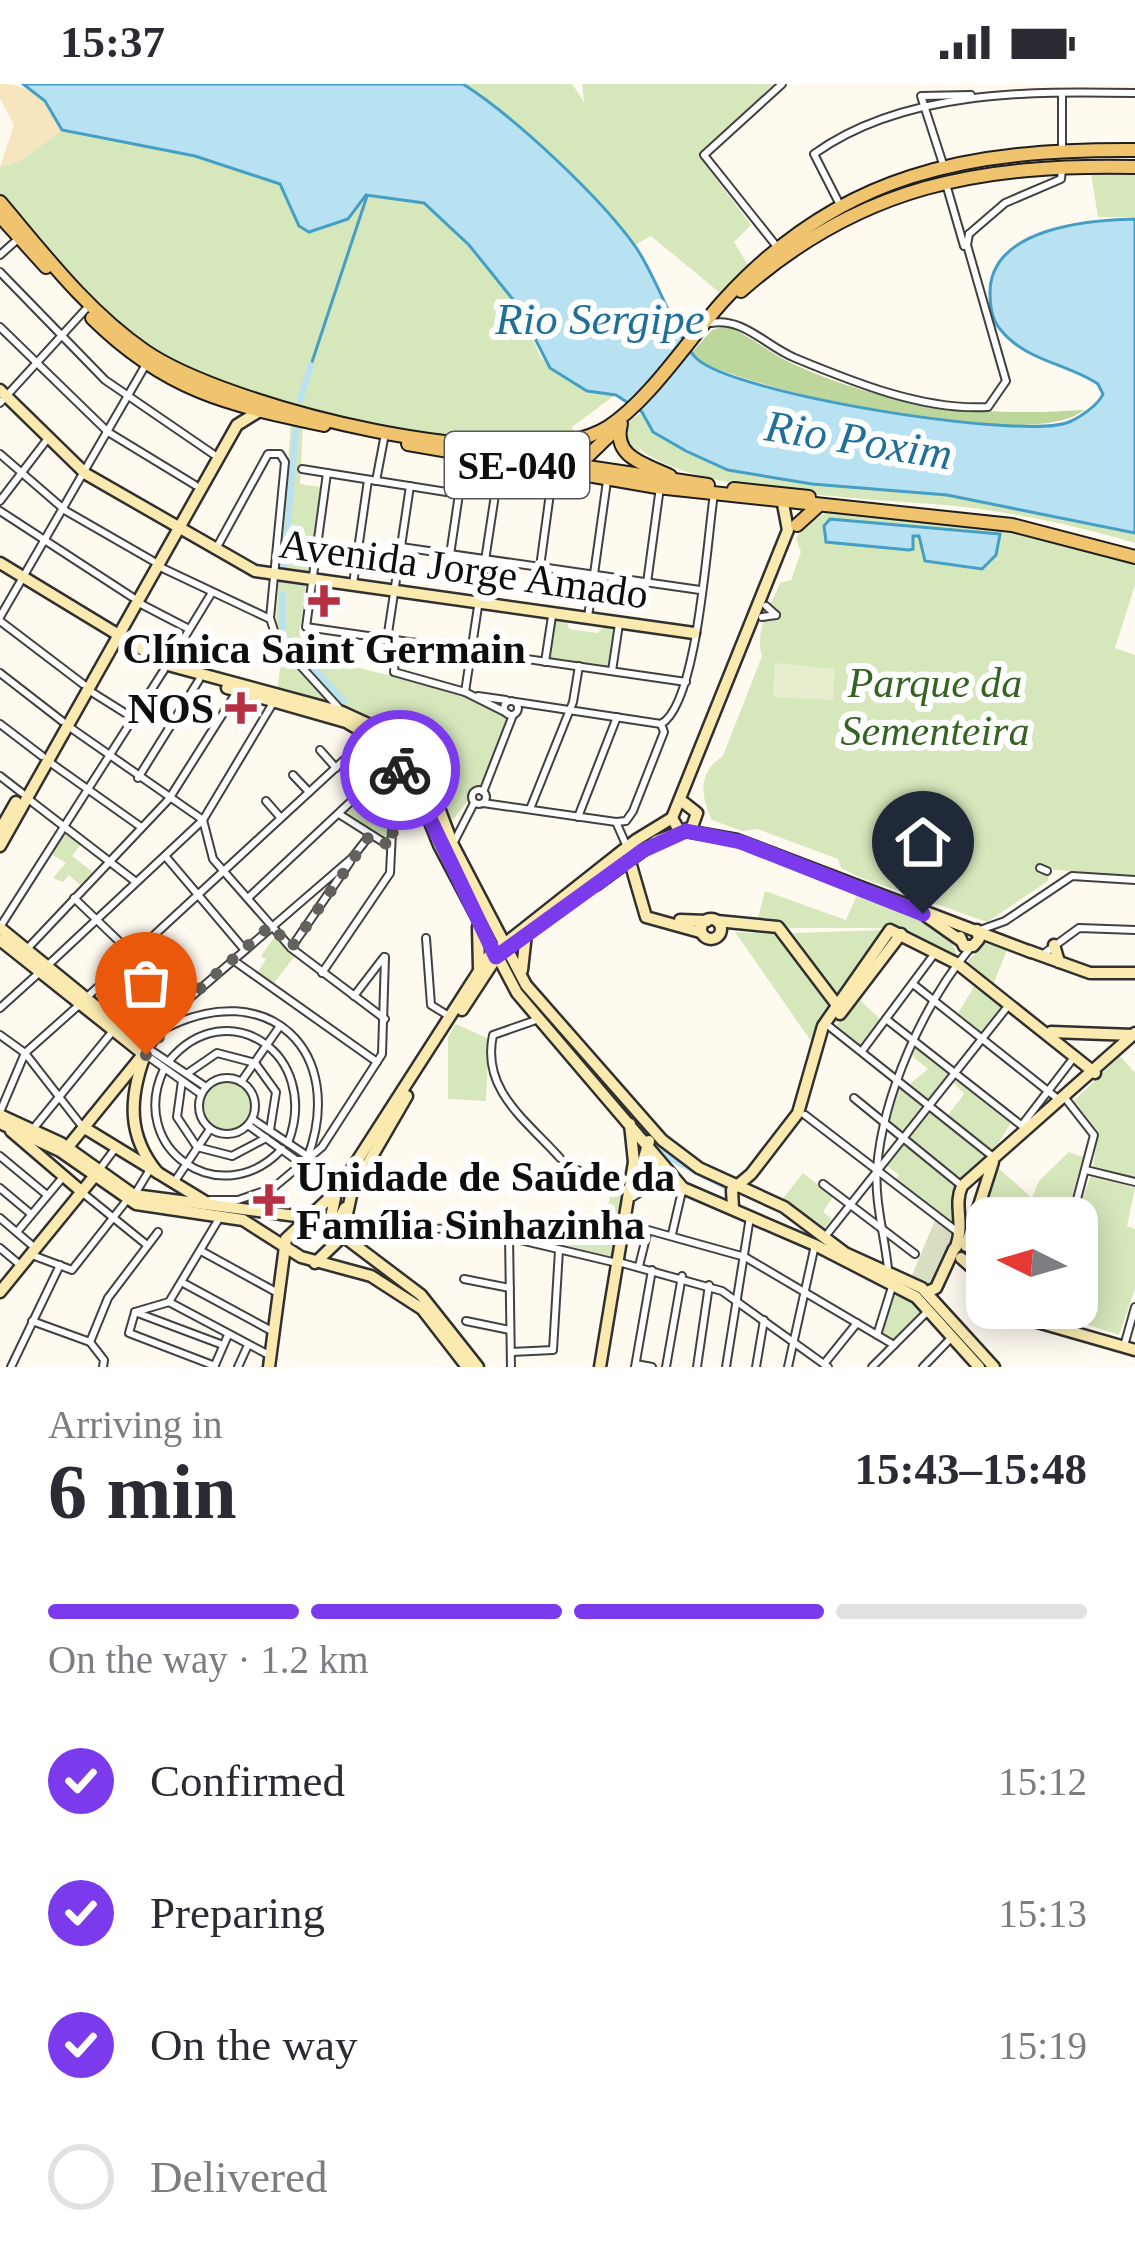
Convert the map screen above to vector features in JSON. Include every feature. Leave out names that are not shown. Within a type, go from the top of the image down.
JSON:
[{"type":"main road","points":[[498,458],[548,447],[551,468],[580,460],[778,248],[840,205],[944,164],[1002,154],[1135,150]]},
{"type":"main road","points":[[945,181],[949,166],[1002,154]]},
{"type":"main road","points":[[697,335],[746,286],[860,213],[945,181],[992,170],[1062,173],[1135,166]]},
{"type":"main road","name":"SE-040","points":[[0,202],[144,360],[210,387],[311,414],[458,444],[498,458]]},
{"type":"main road","name":"SE-040","points":[[0,216],[85,310],[144,360],[234,406],[384,439],[660,488],[995,515],[1135,554]]},
{"type":"main road","name":"Avenida Jorge Amado","points":[[6,399],[86,472],[255,571],[694,638]]},
{"type":"main road","points":[[176,525],[231,421],[234,406],[311,414]]},
{"type":"main road","points":[[0,846],[176,525],[237,425],[258,412]]},
{"type":"main road","points":[[617,425],[622,472],[636,484]]},
{"type":"main road","points":[[617,425],[626,454],[682,481]]},
{"type":"main road","name":"SE-040","points":[[458,444],[547,442],[617,425]]},
{"type":"main road","name":"SE-040","points":[[551,468],[622,472],[818,506],[1012,525],[1135,554]]},
{"type":"main road","points":[[790,501],[797,525]]},
{"type":"main road","points":[[315,1263],[343,1235],[345,1200],[478,971],[524,932],[683,831],[696,809],[699,776],[764,612],[789,523],[790,501]]},
{"type":"main road","points":[[628,862],[647,835],[672,818],[682,802],[780,561],[797,525],[818,506]]},
{"type":"main road","points":[[0,566],[113,639],[166,667],[238,691],[342,712],[377,728],[492,920],[512,985],[539,1019],[650,1137],[699,1168],[784,1207],[820,1241]]},
{"type":"main road","points":[[166,667],[346,722],[370,736],[431,788],[477,918],[650,1137],[682,1190],[820,1241],[931,1301],[994,1367]]},
{"type":"main road","points":[[1,827],[24,796]]},
{"type":"main road","points":[[682,802],[696,809],[718,834]]},
{"type":"main road","points":[[672,818],[683,831],[718,834],[1036,954]]},
{"type":"main road","points":[[628,862],[650,916],[712,926],[735,923],[780,928],[838,1009]]},
{"type":"main road","points":[[908,905],[965,949],[1010,1004],[1095,1073]]},
{"type":"main road","points":[[477,918],[478,971]]},
{"type":"main road","points":[[492,920],[524,932]]},
{"type":"main road","points":[[0,928],[146,1052]]},
{"type":"main road","points":[[965,949],[975,929]]},
{"type":"main road","points":[[524,932],[521,964],[526,985]]},
{"type":"main road","points":[[733,1208],[729,1196],[737,1184],[752,1174],[799,1113],[828,1025],[895,933],[935,953],[965,949],[987,939],[1090,973],[1135,977]]},
{"type":"main road","points":[[0,940],[29,955]]},
{"type":"main road","points":[[1054,945],[1059,962]]},
{"type":"main road","points":[[268,1361],[276,1292],[288,1249],[304,1217],[345,1200],[500,950]]},
{"type":"main road","points":[[478,985],[491,980],[512,985]]},
{"type":"main road","points":[[78,998],[112,1032],[146,1052]]},
{"type":"main road","points":[[748,1214],[755,1205],[759,1176],[805,1115],[828,1025]]},
{"type":"main road","points":[[1047,1032],[1131,1038]]},
{"type":"main road","points":[[1070,1034],[1071,1052]]},
{"type":"main road","points":[[966,1212],[957,1196],[966,1182],[1131,1038]]},
{"type":"main road","points":[[50,1166],[146,1052]]},
{"type":"main road","points":[[146,1052],[135,1084],[133,1121],[150,1162],[171,1184]]},
{"type":"main road","points":[[602,1367],[638,1163],[626,1116]]},
{"type":"main road","points":[[1,1119],[63,1149]]},
{"type":"main road","points":[[1,1119],[33,1129],[131,1197],[257,1225],[315,1263],[371,1276]]},
{"type":"main road","points":[[1,1119],[81,1191]]},
{"type":"main road","points":[[83,1127],[219,1213],[304,1217],[343,1235],[432,1305],[478,1367]]},
{"type":"main road","points":[[620,1263],[631,1178],[650,1137]]},
{"type":"main road","points":[[979,1197],[994,1159]]},
{"type":"main road","points":[[2,1285],[96,1173]]},
{"type":"main road","points":[[966,1182],[987,1184]]},
{"type":"main road","points":[[774,1225],[784,1207]]},
{"type":"main road","points":[[931,1301],[961,1249],[966,1225]]},
{"type":"main road","points":[[961,1249],[966,1254]]},
{"type":"main road","points":[[388,1270],[362,1257],[359,1267],[422,1309],[467,1367]]},
{"type":"main road","points":[[931,1301],[952,1337],[977,1366]]},
{"type":"main road","points":[[1083,1329],[1130,1345]]},
{"type":"street","points":[[778,248],[704,155],[782,84]]},
{"type":"street","points":[[1062,93],[1062,150]]},
{"type":"street","points":[[944,164],[923,94],[1135,94]]},
{"type":"street","points":[[840,205],[815,159],[817,150],[927,108],[977,97]]},
{"type":"street","points":[[965,233],[1006,203],[1062,173]]},
{"type":"street","points":[[711,323],[735,322],[794,358],[921,400],[983,407],[996,394],[1001,376],[965,233],[945,181]]},
{"type":"street","points":[[0,255],[19,238]]},
{"type":"street","points":[[0,272],[58,335],[126,396],[213,454]]},
{"type":"street","points":[[6,399],[32,362],[85,310]]},
{"type":"street","points":[[0,327],[108,432],[195,485]]},
{"type":"street","points":[[133,718],[0,619],[66,511],[144,360]]},
{"type":"street","points":[[0,501],[50,436]]},
{"type":"street","points":[[352,587],[384,439]]},
{"type":"street","points":[[215,550],[268,454],[284,458],[270,618],[277,640],[342,712]]},
{"type":"street","points":[[4,456],[66,511],[211,594],[270,618]]},
{"type":"street","points":[[469,694],[470,652],[498,458]]},
{"type":"street","points":[[540,568],[551,468]]},
{"type":"street","points":[[302,470],[460,495],[450,555]]},
{"type":"street","points":[[327,473],[304,626],[686,682]]},
{"type":"street","points":[[587,620],[607,480]]},
{"type":"street","points":[[410,486],[394,593],[394,672],[469,694],[661,724],[670,718],[686,682],[714,494]]},
{"type":"street","points":[[647,583],[660,488]]},
{"type":"street","points":[[0,511],[46,544],[189,629]]},
{"type":"street","points":[[401,548],[700,590]]},
{"type":"street","points":[[0,928],[211,594]]},
{"type":"street","points":[[545,662],[552,616]]},
{"type":"street","points":[[612,671],[619,624]]},
{"type":"street","points":[[530,809],[570,710],[579,666]]},
{"type":"street","points":[[0,673],[109,757],[202,820],[210,855],[291,948],[386,1019]]},
{"type":"street","points":[[138,778],[199,680]]},
{"type":"street","points":[[29,955],[108,860],[169,799],[238,691]]},
{"type":"street","points":[[469,694],[510,714]]},
{"type":"street","points":[[0,1008],[202,820],[275,698]]},
{"type":"street","points":[[454,844],[462,822],[479,803],[513,702]]},
{"type":"street","points":[[578,817],[617,717]]},
{"type":"street","points":[[0,724],[141,827]]},
{"type":"street","points":[[479,803],[626,821],[664,733],[661,724]]},
{"type":"street","points":[[1,1119],[25,1053],[78,998],[112,977],[370,736]]},
{"type":"street","points":[[320,750],[336,768]]},
{"type":"street","points":[[248,898],[383,772],[398,764]]},
{"type":"street","points":[[322,973],[388,878],[398,764]]},
{"type":"street","points":[[292,775],[309,792]]},
{"type":"street","points":[[0,776],[136,882]]},
{"type":"street","points":[[266,801],[281,818]]},
{"type":"street","points":[[633,811],[635,829],[647,835]]},
{"type":"street","points":[[339,814],[392,847]]},
{"type":"street","points":[[445,824],[462,822]]},
{"type":"street","points":[[616,822],[628,862]]},
{"type":"street","points":[[291,948],[370,835]]},
{"type":"street","points":[[166,857],[243,948]]},
{"type":"street","points":[[204,1091],[146,1052],[183,1004],[352,858]]},
{"type":"street","points":[[975,929],[1005,921],[1072,876],[1135,880]]},
{"type":"street","points":[[330,877],[336,885]]},
{"type":"street","points":[[74,898],[183,1004]]},
{"type":"street","points":[[1000,938],[1005,921]]},
{"type":"street","points":[[1036,954],[1079,928],[1135,930]]},
{"type":"street","points":[[426,938],[430,1005],[449,1016]]},
{"type":"street","points":[[354,996],[388,945]]},
{"type":"street","points":[[877,1335],[890,1280],[877,1171],[886,1123],[917,1040],[965,949]]},
{"type":"street","points":[[862,1051],[935,953]]},
{"type":"street","points":[[200,1200],[256,1195],[307,1161],[377,1062],[386,1019],[382,958]]},
{"type":"street","points":[[232,959],[377,1062]]},
{"type":"street","points":[[112,977],[166,1024]]},
{"type":"street","points":[[913,984],[1063,1100],[1094,1136],[1078,1197]]},
{"type":"street","points":[[0,989],[11,998]]},
{"type":"street","points":[[521,1025],[527,1004]]},
{"type":"street","points":[[788,1367],[820,1241],[1010,1004]]},
{"type":"street","points":[[166,1024],[226,1008],[258,1014],[280,1026],[311,1062],[320,1089],[320,1115],[307,1161]]},
{"type":"street","points":[[539,1019],[494,1034],[491,1078],[560,1158]]},
{"type":"street","points":[[886,1019],[1024,1127],[1071,1052]]},
{"type":"street","points":[[828,1025],[994,1159]]},
{"type":"street","points":[[241,1082],[280,1026]]},
{"type":"street","points":[[33,1129],[112,1032]]},
{"type":"street","points":[[221,1032],[267,1046],[285,1063],[298,1091],[285,1146],[262,1167],[236,1177],[209,1176],[184,1166],[157,1127],[155,1091],[167,1065],[186,1043],[221,1032]]},
{"type":"street","points":[[0,1035],[25,1053],[83,1127]]},
{"type":"street","points":[[217,1053],[255,1063],[275,1091],[268,1134],[232,1156],[197,1148],[177,1117],[185,1077],[217,1053]]},
{"type":"street","points":[[223,1078],[241,1082],[254,1099],[250,1122],[230,1135],[210,1129],[199,1110],[204,1091],[223,1078]]},
{"type":"street","points":[[854,1098],[966,1182]]},
{"type":"street","points":[[805,1115],[877,1171],[961,1249]]},
{"type":"street","points":[[250,1122],[307,1161]]},
{"type":"street","points":[[171,1184],[210,1129]]},
{"type":"street","points":[[96,1173],[114,1150]]},
{"type":"street","points":[[0,1156],[47,1195]]},
{"type":"street","points":[[564,1191],[567,1165],[600,1181]]},
{"type":"street","points":[[1086,1169],[1135,1182]]},
{"type":"street","points":[[0,1218],[32,1250],[74,1269],[149,1171]]},
{"type":"street","points":[[16,1232],[63,1177]]},
{"type":"street","points":[[516,1186],[564,1191],[631,1178]]},
{"type":"street","points":[[823,1184],[915,1254]]},
{"type":"street","points":[[633,1197],[650,1186],[682,1190],[672,1234]]},
{"type":"street","points":[[0,1187],[31,1214]]},
{"type":"street","points":[[81,1191],[147,1246]]},
{"type":"street","points":[[345,1200],[357,1228],[382,1231]]},
{"type":"street","points":[[135,1312],[169,1302],[185,1284],[219,1213]]},
{"type":"street","points":[[726,1367],[748,1214]]},
{"type":"street","points":[[343,1235],[465,1227],[682,1276],[737,1300],[826,1366],[857,1323]]},
{"type":"street","points":[[639,1266],[647,1230],[672,1234],[745,1257],[894,1345]]},
{"type":"street","points":[[90,1342],[108,1298],[158,1232]]},
{"type":"street","points":[[509,1236],[511,1367]]},
{"type":"street","points":[[0,1248],[19,1264]]},
{"type":"street","points":[[511,1352],[552,1351],[560,1250]]},
{"type":"street","points":[[203,1252],[276,1292]]},
{"type":"street","points":[[11,1367],[60,1265]]},
{"type":"street","points":[[652,1269],[636,1366],[652,1367]]},
{"type":"street","points":[[666,1367],[682,1276]]},
{"type":"street","points":[[464,1279],[510,1288]]},
{"type":"street","points":[[185,1284],[270,1330]]},
{"type":"street","points":[[697,1367],[709,1285]]},
{"type":"street","points":[[872,1367],[931,1301]]},
{"type":"street","points":[[169,1302],[268,1361]]},
{"type":"street","points":[[1130,1345],[1135,1307]]},
{"type":"street","points":[[135,1312],[129,1334],[214,1366],[228,1335]]},
{"type":"street","points":[[135,1312],[223,1345]]},
{"type":"street","points":[[757,1367],[764,1320]]},
{"type":"street","points":[[32,1321],[90,1342],[104,1360],[103,1367]]},
{"type":"street","points":[[466,1321],[510,1330]]},
{"type":"street","points":[[923,1367],[952,1337]]},
{"type":"street","points":[[238,1367],[248,1346]]},
{"type":"green space","points":[[463,84],[572,84],[584,102],[582,84],[774,84],[698,155],[751,225],[734,242],[748,265],[726,298],[651,236],[635,245],[589,193]]},
{"type":"green space","points":[[62,130],[195,156],[280,184],[292,211],[348,219],[359,199],[381,194],[425,203],[468,245],[519,307],[541,358],[597,393],[615,395],[572,427],[575,435],[477,441],[425,437],[321,416],[173,363],[119,327],[0,196],[0,167],[21,160]]},
{"type":"green space","points":[[1135,171],[1135,217],[1098,217],[1091,173]]},
{"type":"green space","points":[[726,326],[826,378],[898,399],[971,410],[1084,410],[1055,422],[955,422],[776,388],[697,360],[692,352],[712,330]]},
{"type":"green space","points":[[642,412],[653,432],[728,470],[947,495],[1135,533],[1135,543],[993,511],[791,492],[694,474],[657,460],[634,442],[645,457],[626,453],[623,426]]},
{"type":"green space","points":[[291,423],[303,426],[300,484],[321,487],[308,574],[288,573],[287,582],[306,586],[299,635],[347,664],[449,690],[509,719],[485,779],[453,820],[411,757],[375,721],[340,707],[275,630]]},
{"type":"green space","name":"Parque da Sementeira","points":[[828,511],[1003,530],[1135,563],[1135,585],[1115,648],[1135,655],[1135,878],[1049,869],[1048,881],[987,922],[859,877],[841,868],[838,859],[757,829],[742,831],[712,820],[705,802],[705,777],[723,756],[762,656],[765,618],[780,583],[791,580],[801,552],[796,539],[801,527]]},
{"type":"green space","points":[[552,616],[566,618],[569,629],[597,633],[608,624],[619,624],[612,671],[589,663],[545,662]]},
{"type":"green space","points":[[281,661],[296,665],[332,706],[277,692]]},
{"type":"green space","points":[[775,663],[835,669],[833,700],[773,697]]},
{"type":"green space","points":[[383,775],[391,780],[390,845],[342,812]]},
{"type":"green space","points":[[65,831],[81,844],[72,856],[93,872],[80,885],[69,875],[63,882],[53,878],[66,863],[51,854]]},
{"type":"green space","points":[[765,891],[846,920],[858,893],[931,924],[944,934],[957,956],[890,928],[789,928],[779,919],[758,918]]},
{"type":"green space","points":[[886,930],[837,999],[793,933]]},
{"type":"green space","points":[[735,932],[776,934],[829,1007],[813,1044]]},
{"type":"green space","points":[[276,935],[295,956],[274,983],[258,972],[266,959],[261,956]]},
{"type":"green space","points":[[986,943],[1007,950],[993,985],[965,964]]},
{"type":"green space","points":[[976,984],[1003,1005],[981,1033],[958,1013]]},
{"type":"green space","points":[[857,997],[881,1020],[862,1047],[837,1025]]},
{"type":"green space","points":[[456,1024],[489,1039],[486,1101],[448,1099],[448,1037]]},
{"type":"green space","points":[[918,1044],[950,1071],[929,1099],[910,1084],[928,1069],[912,1056]]},
{"type":"green space","points":[[1120,1056],[1135,1073],[1135,1178],[1093,1167],[1098,1131],[1074,1101]]},
{"type":"green space","points":[[956,1075],[1012,1121],[993,1152],[948,1115],[964,1094],[952,1081]]},
{"type":"green space","points":[[227,1079],[246,1087],[254,1106],[246,1125],[227,1133],[208,1125],[200,1106],[208,1087]]},
{"type":"green space","points":[[900,1085],[926,1105],[903,1133],[889,1122]]},
{"type":"green space","points":[[930,1108],[988,1156],[959,1182],[906,1137]]},
{"type":"green space","points":[[903,1142],[956,1186],[952,1201],[958,1229],[895,1181],[899,1175],[885,1164]]},
{"type":"green space","points":[[1069,1152],[1083,1157],[1072,1197],[1032,1197],[1039,1181]]},
{"type":"green space","points":[[997,1167],[1031,1197],[986,1197]]},
{"type":"green space","points":[[803,1173],[833,1197],[823,1212],[832,1219],[823,1230],[782,1200]]},
{"type":"green space","points":[[1091,1175],[1135,1188],[1127,1226],[1135,1229],[1135,1289],[1119,1335],[1098,1328],[1098,1197],[1083,1197]]},
{"type":"green space","points":[[626,1182],[614,1257],[564,1245],[569,1222],[606,1216],[610,1196],[603,1184]]},
{"type":"green space","points":[[936,1218],[954,1233],[931,1284],[912,1275]]},
{"type":"green space","points":[[895,1289],[926,1310],[895,1341],[881,1334]]},
{"type":"sand","points":[[0,84],[22,87],[37,96],[62,130],[21,160],[0,167],[14,125],[0,98]]},
{"type":"water","points":[[23,84],[463,84],[531,137],[620,226],[643,258],[696,358],[720,372],[763,386],[940,420],[1041,426],[1069,422],[1098,402],[1103,394],[1098,384],[1021,348],[1000,329],[990,303],[994,271],[1023,241],[1045,232],[1135,219],[1135,533],[947,495],[812,484],[728,470],[653,432],[642,412],[616,395],[587,391],[550,368],[519,307],[469,245],[424,203],[366,195],[348,219],[309,232],[299,226],[280,184],[195,156],[62,130],[45,101]]},
{"type":"water","points":[[830,519],[1000,534],[996,555],[982,569],[925,561],[919,536],[913,536],[909,550],[826,542],[824,526]]},
{"type":"waterway","points":[[311,365],[367,196]]},
{"type":"waterway","points":[[300,400],[311,365]]},
{"type":"waterway","points":[[284,569],[296,428]]},
{"type":"waterway","points":[[282,594],[282,634],[344,701]]},
{"type":"waterway","points":[[409,770],[427,797],[475,903]]},
{"type":"waterway","points":[[511,972],[672,1159],[726,1187]]},
{"type":"waterway","points":[[953,1330],[987,1367]]},
{"type":"way so far","points":[[146,1055],[167,1020],[271,925],[291,948],[370,835],[392,847],[396,765],[400,770]]},
{"type":"place","name":"Clínica Saint Germain","points":[[324,601]]},
{"type":"place","name":"NOS","points":[[241,708]]},
{"type":"place","name":"Unidade de Saúde da Família Sinhazinha","points":[[269,1200]]},
{"type":"route","points":[[400,770],[421,800],[496,957],[642,851],[686,831],[741,842],[923,914]]},
{"type":"water label","name":"Rio Sergipe","points":[[600,318]]},
{"type":"water label","name":"Rio Poxim","points":[[859,439]]}]
